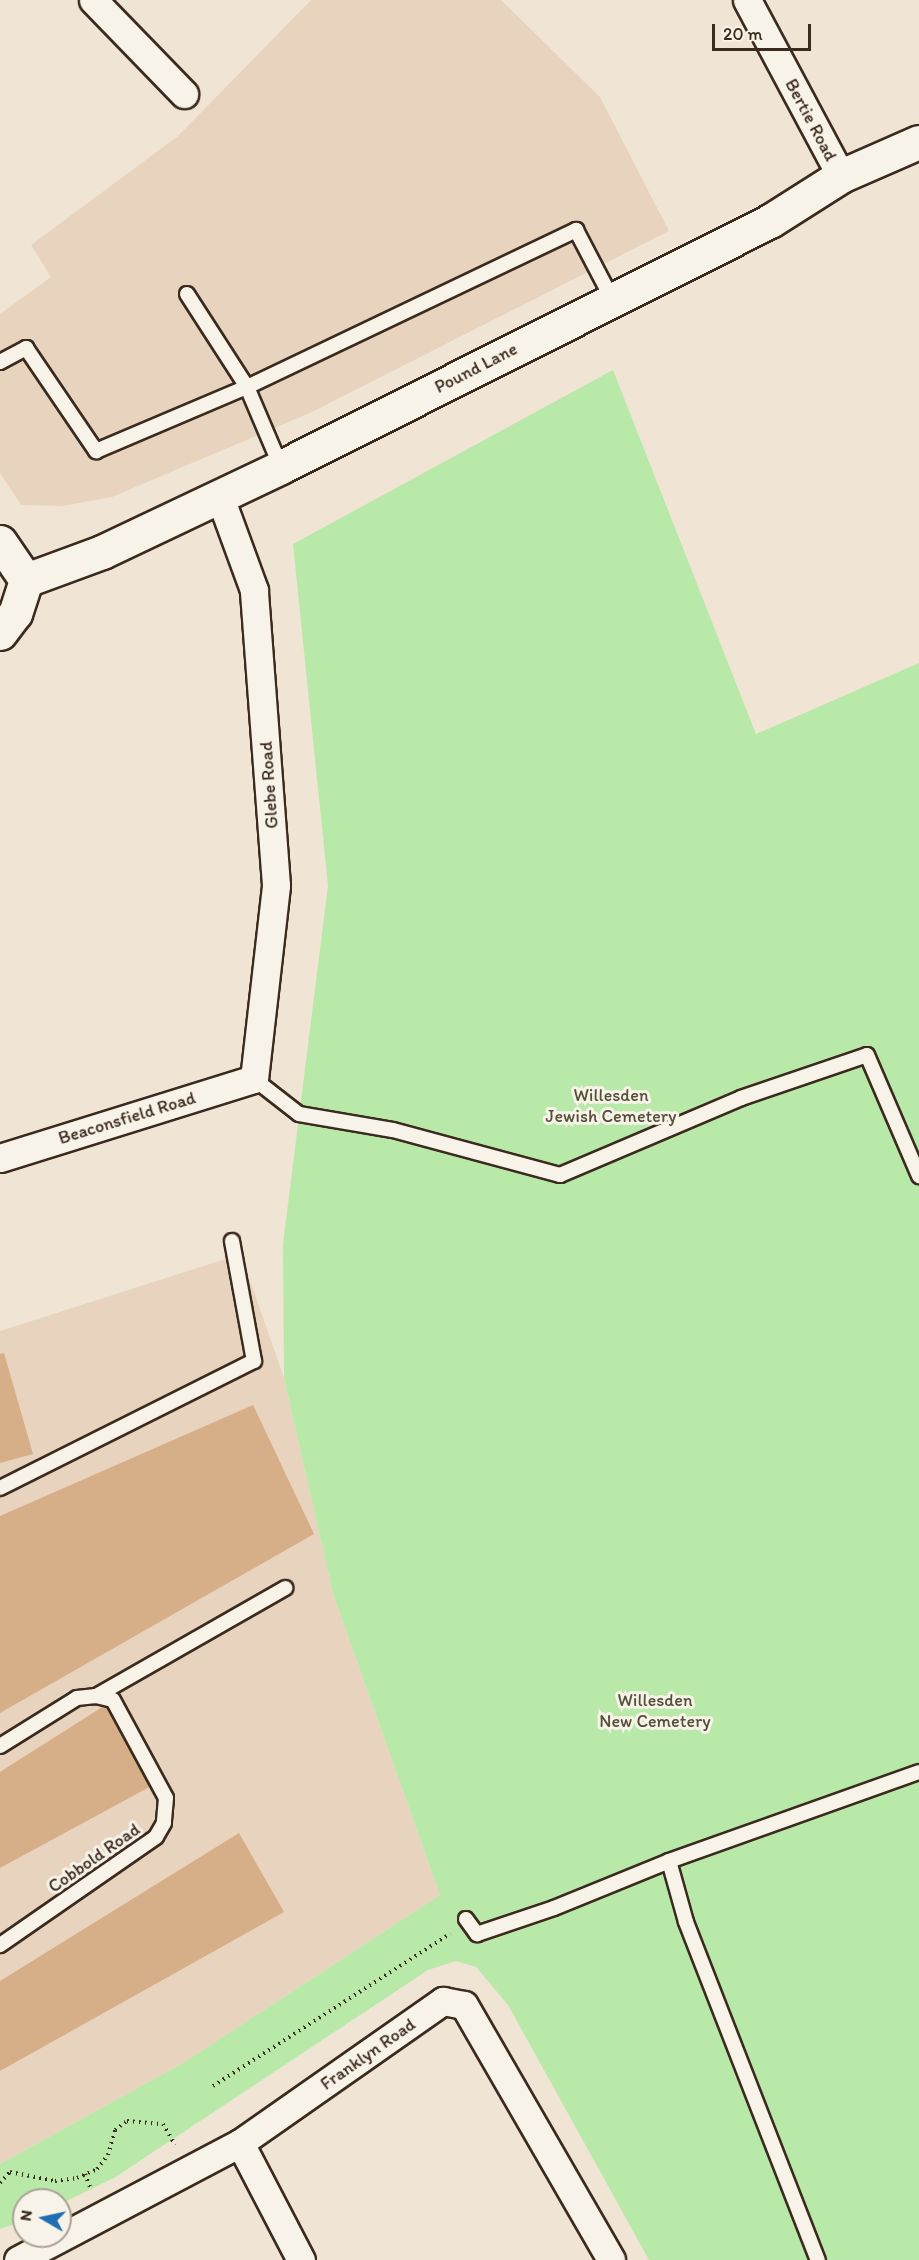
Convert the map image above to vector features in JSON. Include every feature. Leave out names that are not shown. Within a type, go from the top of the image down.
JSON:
[{"type":"street","points":[[93,0],[184,94]]},
{"type":"street","name":"Bertie Road","points":[[747,0],[841,176]]},
{"type":"street","name":"Pound Lane","points":[[26,580],[102,552],[220,497],[770,221],[841,176],[919,142]]},
{"type":"street","name":"Glebe Road","points":[[220,497],[254,590],[276,885],[254,1079]]},
{"type":"street","points":[[0,542],[26,580],[15,613],[0,633]]},
{"type":"street","name":"Beaconsfield Road","points":[[0,1158],[254,1079]]},
{"type":"street","name":"Franklyn Road","points":[[18,2260],[240,2143],[443,2001],[464,2005],[611,2260]]},
{"type":"street","points":[[240,2143],[301,2260]]},
{"type":"lane","points":[[0,362],[26,348],[96,451],[247,387],[576,230],[612,299]]},
{"type":"lane","points":[[187,294],[247,387],[281,467]]},
{"type":"lane","points":[[254,1079],[299,1114],[393,1131],[560,1175],[741,1098],[867,1055],[919,1176]]},
{"type":"lane","points":[[0,1488],[254,1361],[232,1240]]},
{"type":"lane","points":[[0,1746],[77,1698],[96,1696],[285,1588]]},
{"type":"lane","name":"Cobbold Road","points":[[0,1945],[156,1837],[164,1822],[166,1798],[113,1700],[96,1696]]},
{"type":"lane","points":[[467,1921],[477,1934],[555,1908],[669,1860],[919,1772]]},
{"type":"lane","points":[[669,1860],[686,1922],[818,2260]]},
{"type":"path","points":[[213,2086],[467,1921]]},
{"type":"path","points":[[0,2183],[10,2172],[55,2181],[77,2178],[97,2169],[108,2155],[115,2130],[126,2121],[163,2124],[173,2140]]},
{"type":"shaded area","points":[[311,0],[501,0],[600,97],[669,231],[310,413],[112,497],[63,506],[21,505],[0,473],[0,314],[51,277],[31,245],[178,136]]},
{"type":"shaded area","points":[[241,1254],[284,1378],[333,1594],[440,1895],[183,2063],[0,2164],[0,1331]]},
{"type":"green space","points":[[613,370],[756,734],[919,663],[919,2260],[649,2260],[508,2005],[476,1967],[456,1961],[428,1970],[114,2178],[72,2198],[72,2188],[12,2188],[12,2225],[0,2229],[0,2164],[183,2063],[440,1895],[333,1594],[284,1378],[283,1244],[328,886],[293,544]]},
{"type":"building","points":[[4,1353],[33,1454],[0,1463],[0,1354]]},
{"type":"building","points":[[253,1405],[314,1534],[0,1713],[0,1516]]},
{"type":"building","points":[[107,1704],[155,1784],[0,1868],[0,1772]]},
{"type":"building","points":[[239,1833],[284,1912],[0,2071],[0,1981]]},
{"type":"park label","name":"Willesden Jewish Cemetery","points":[[611,1106]]},
{"type":"park label","name":"Willesden New Cemetery","points":[[655,1711]]}]
